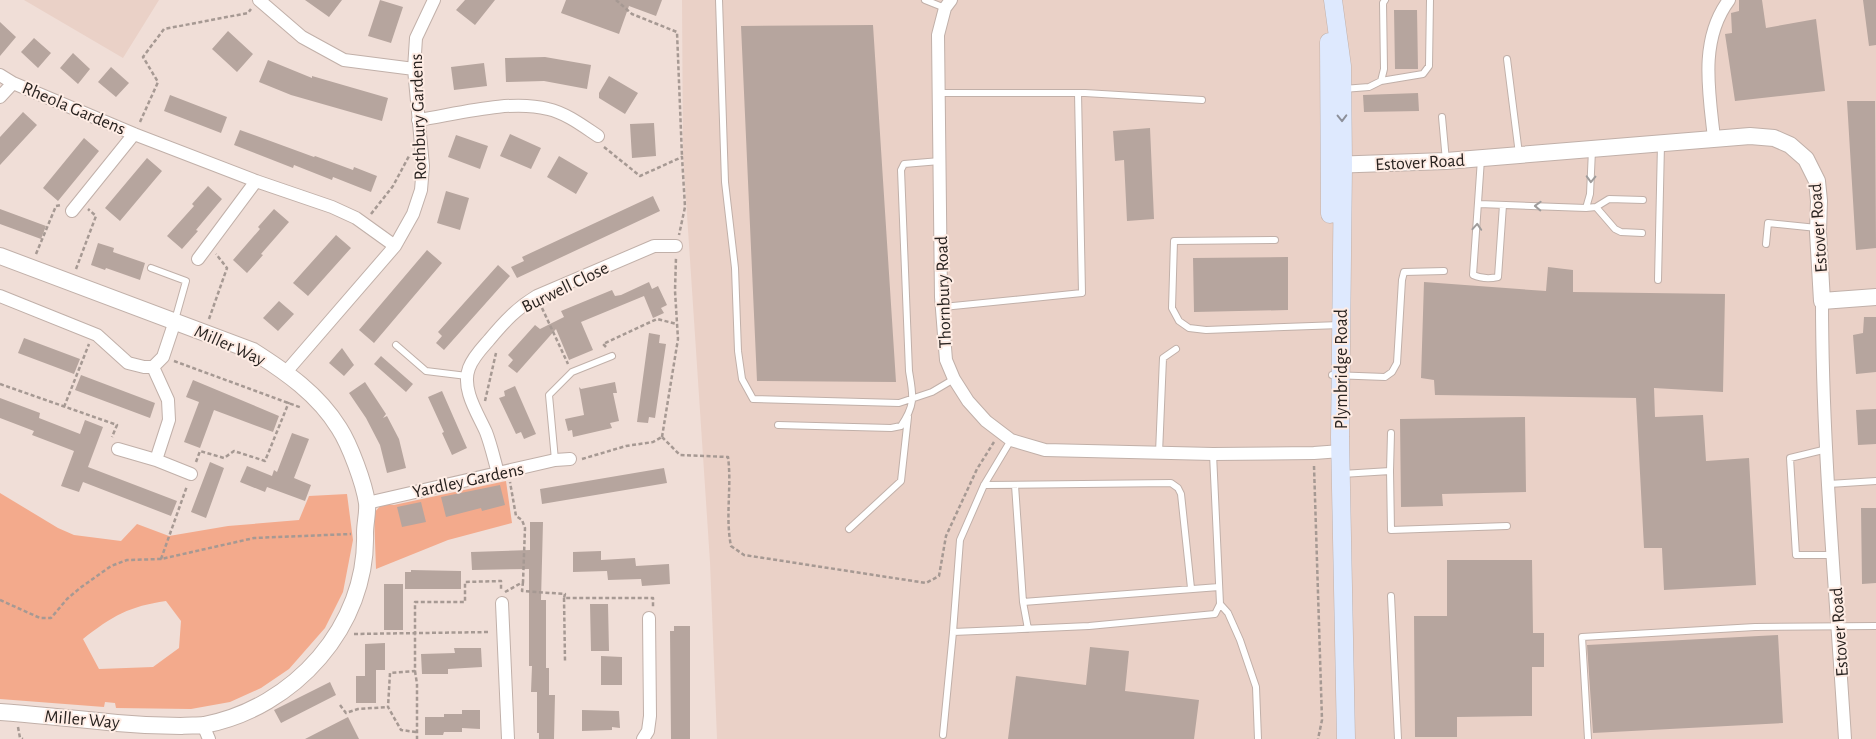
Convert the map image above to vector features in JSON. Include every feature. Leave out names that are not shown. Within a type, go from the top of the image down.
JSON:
[{"type":"main road","name":"Plymbridge Road","points":[[1329,0],[1336,165],[1335,739]]},
{"type":"main road","name":"Plymbridge Road","points":[[1333,0],[1342,66],[1336,165]]},
{"type":"main road","name":"Plymbridge Road","points":[[1336,474],[1346,739]]},
{"type":"street","name":"Rothbury Gardens","points":[[286,372],[394,246],[413,214],[420,190],[423,166],[414,69],[416,38],[434,0]]},
{"type":"street","points":[[1714,138],[1708,84],[1709,54],[1712,30],[1729,0]]},
{"type":"street","points":[[256,3],[302,37],[344,60],[414,69]]},
{"type":"street","name":"Thornbury Road","points":[[948,4],[938,35],[943,307],[946,360],[954,379],[968,401],[986,421],[1011,440],[1045,450],[1213,454],[1337,451]]},
{"type":"street","name":"Rheola Gardens","points":[[0,75],[13,83],[134,134],[256,182],[332,207],[356,218],[394,246]]},
{"type":"street","name":"Rheola Gardens","points":[[0,97],[13,83]]},
{"type":"street","points":[[418,120],[512,105],[529,105],[549,109],[577,122],[598,136]]},
{"type":"street","name":"Rheola Gardens","points":[[72,211],[134,134]]},
{"type":"street","name":"Estover Road","points":[[1336,165],[1446,161],[1750,136],[1774,138],[1790,146],[1806,158],[1817,181],[1819,201],[1822,359],[1845,739]]},
{"type":"street","points":[[198,259],[256,182]]},
{"type":"street","name":"Burwell Close","points":[[503,472],[470,400],[469,368],[476,356],[510,315],[537,296],[654,246],[676,246]]},
{"type":"street","name":"Miller Way","points":[[0,256],[253,351],[286,372],[314,395],[340,428],[357,467],[366,502],[366,550],[355,599],[337,634],[321,657],[304,674],[275,695],[206,732],[0,712]]},
{"type":"street","points":[[0,296],[97,335],[128,363],[144,367],[153,366],[163,357],[175,322]]},
{"type":"street","points":[[1822,301],[1876,297]]},
{"type":"street","points":[[153,366],[168,400],[169,420],[156,460]]},
{"type":"street","points":[[118,449],[156,460],[191,474]]},
{"type":"street","name":"Yardley Gardens","points":[[366,502],[555,460],[570,459]]},
{"type":"street","points":[[502,603],[508,739]]},
{"type":"street","points":[[643,739],[648,731],[650,716],[649,618]]},
{"type":"lane","points":[[719,0],[725,182],[735,268],[738,351],[742,379],[753,400],[899,403],[932,392],[954,379]]},
{"type":"lane","points":[[925,0],[948,4]]},
{"type":"lane","points":[[1381,81],[1384,69],[1383,3],[1385,0]]},
{"type":"lane","points":[[1342,89],[1369,87],[1381,81],[1422,74],[1429,66],[1430,0]]},
{"type":"lane","points":[[1508,59],[1519,155]]},
{"type":"lane","points":[[939,93],[1078,93],[1202,100]]},
{"type":"lane","points":[[943,307],[1082,293],[1078,93]]},
{"type":"lane","points":[[1442,117],[1446,161]]},
{"type":"lane","points":[[1658,280],[1661,143]]},
{"type":"lane","points":[[1586,208],[1590,194],[1592,149]]},
{"type":"lane","points":[[1481,158],[1473,275],[1490,279],[1498,277],[1503,205]]},
{"type":"lane","points":[[849,530],[901,481],[908,416],[913,399],[909,371],[901,170],[904,164],[940,161]]},
{"type":"lane","points":[[1479,204],[1586,208],[1596,207],[1610,199],[1643,200]]},
{"type":"lane","points":[[1596,207],[1615,229],[1621,232],[1642,233]]},
{"type":"lane","points":[[1766,244],[1768,223],[1819,228]]},
{"type":"lane","points":[[1275,240],[1174,242],[1172,308],[1179,321],[1189,328],[1206,330],[1336,325]]},
{"type":"lane","points":[[151,268],[186,281],[175,322]]},
{"type":"lane","points":[[1336,376],[1385,377],[1392,372],[1397,363],[1404,272],[1444,271]]},
{"type":"lane","points":[[396,345],[426,371],[468,376]]},
{"type":"lane","points":[[1159,453],[1163,358],[1176,349]]},
{"type":"lane","points":[[555,460],[550,395],[572,372],[612,356]]},
{"type":"lane","points":[[778,425],[892,428],[901,426],[908,416]]},
{"type":"lane","points":[[1390,433],[1391,530],[1507,526]]},
{"type":"lane","points":[[943,735],[960,540],[984,485],[1011,440]]},
{"type":"lane","points":[[1827,449],[1790,458],[1790,468],[1796,555],[1834,556]]},
{"type":"lane","points":[[953,632],[1156,621],[1214,614],[1220,604],[1213,454]]},
{"type":"lane","points":[[1336,474],[1390,471]]},
{"type":"lane","points":[[1829,484],[1876,481]]},
{"type":"lane","points":[[984,485],[1171,484],[1178,488],[1181,494],[1191,588]]},
{"type":"lane","points":[[1015,485],[1023,602],[1028,629]]},
{"type":"lane","points":[[1023,602],[1219,587]]},
{"type":"lane","points":[[1391,596],[1398,739]]},
{"type":"lane","points":[[1220,604],[1228,613],[1240,640],[1256,687],[1258,739]]},
{"type":"lane","points":[[1588,739],[1582,637],[1755,627],[1800,626],[1838,628],[1876,626]]},
{"type":"path","points":[[616,0],[632,14],[677,32],[682,157]]},
{"type":"path","points":[[134,134],[158,82],[143,57],[164,29],[248,13],[256,3]]},
{"type":"path","points":[[363,223],[393,186],[409,155]]},
{"type":"path","points":[[30,267],[56,206]]},
{"type":"path","points":[[72,282],[96,216]]},
{"type":"path","points":[[204,332],[226,268],[209,244]]},
{"type":"path","points":[[537,296],[572,372]]},
{"type":"path","points":[[612,356],[604,344],[656,319],[677,324]]},
{"type":"path","points":[[475,411],[485,403],[499,341],[499,329]]},
{"type":"path","points":[[64,407],[94,334]]},
{"type":"path","points":[[163,357],[289,402],[265,460],[234,451],[224,458],[200,451]]},
{"type":"path","points":[[0,384],[117,425],[109,446],[118,449]]},
{"type":"path","points":[[570,459],[574,461],[626,446],[653,442],[662,437],[680,455],[728,457],[730,472],[728,528],[731,546],[744,555],[926,583],[939,576],[946,536],[977,469],[1000,432]]},
{"type":"path","points":[[1314,453],[1322,720],[1318,739]]},
{"type":"path","points":[[503,472],[516,516],[522,520],[525,528],[522,591],[565,594],[565,661]]},
{"type":"path","points":[[161,559],[186,490]]},
{"type":"path","points":[[0,600],[40,618],[51,618],[67,599],[111,566],[127,560],[161,559],[254,538],[365,534]]},
{"type":"path","points":[[417,739],[415,602],[465,602],[465,582],[500,581],[502,595],[523,582]]},
{"type":"path","points":[[564,598],[653,598],[654,613],[649,618]]},
{"type":"path","points":[[337,634],[503,632]]},
{"type":"path","points":[[415,671],[390,672],[388,707],[401,730],[416,732]]},
{"type":"path","points":[[340,705],[346,713],[358,709],[388,707]]},
{"type":"shaded area","points":[[24,0],[159,0],[123,58]]},
{"type":"shaded area","points":[[682,0],[1876,0],[1876,739],[717,739],[710,562],[683,154]]},
{"type":"shaded area","points":[[506,481],[512,523],[448,540],[376,569],[374,513],[382,504],[394,505]]},
{"type":"shaded area","points":[[0,493],[58,528],[74,535],[121,541],[137,524],[169,536],[228,526],[299,520],[309,496],[347,494],[353,540],[343,592],[325,628],[289,669],[261,688],[230,702],[191,709],[116,708],[115,703],[105,702],[104,707],[0,699]],"holes":[[[166,601],[181,621],[179,648],[153,667],[99,669],[83,639],[122,613],[153,603]]]},
{"type":"building","points":[[305,0],[342,0],[329,17]]},
{"type":"building","points":[[380,0],[403,7],[391,43],[368,36]]},
{"type":"building","points":[[465,0],[495,0],[475,25],[456,10]]},
{"type":"building","points":[[566,0],[662,0],[656,16],[629,6],[619,34],[561,13]]},
{"type":"building","points":[[1739,0],[1762,0],[1766,28],[1816,19],[1825,91],[1735,101],[1725,34],[1732,33],[1731,13],[1739,11]]},
{"type":"building","points":[[1863,0],[1876,0],[1876,45],[1869,46]]},
{"type":"building","points":[[1394,10],[1417,10],[1418,69],[1395,69]]},
{"type":"building","points":[[0,22],[16,37],[0,56]]},
{"type":"building","points":[[873,25],[896,382],[757,381],[741,26]]},
{"type":"building","points":[[228,31],[253,54],[237,72],[212,49]]},
{"type":"building","points":[[34,38],[51,53],[38,68],[21,52]]},
{"type":"building","points":[[73,53],[90,69],[78,84],[60,68]]},
{"type":"building","points":[[545,57],[591,65],[587,89],[544,81],[506,82],[505,58]]},
{"type":"building","points":[[268,60],[312,78],[312,76],[388,98],[382,121],[291,95],[259,82]]},
{"type":"building","points":[[484,63],[487,86],[454,90],[451,67]]},
{"type":"building","points":[[111,67],[129,83],[116,97],[98,82]]},
{"type":"building","points":[[609,76],[638,93],[625,114],[599,98],[599,93]]},
{"type":"building","points":[[1418,93],[1419,111],[1364,112],[1363,95]]},
{"type":"building","points":[[170,95],[227,117],[221,133],[164,111]]},
{"type":"building","points":[[1847,101],[1875,101],[1876,248],[1856,250]]},
{"type":"building","points":[[23,112],[37,125],[0,165],[0,137]]},
{"type":"building","points":[[654,123],[656,156],[632,158],[630,124]]},
{"type":"building","points":[[1150,128],[1154,219],[1127,221],[1124,160],[1115,161],[1113,131]]},
{"type":"building","points":[[240,130],[314,157],[353,170],[354,167],[377,176],[371,192],[333,177],[332,180],[294,165],[293,168],[234,145]]},
{"type":"building","points":[[510,134],[541,148],[531,169],[500,156]]},
{"type":"building","points":[[456,135],[488,146],[480,169],[448,157]]},
{"type":"building","points":[[84,138],[99,151],[58,201],[43,188]]},
{"type":"building","points":[[559,156],[588,173],[576,194],[547,177]]},
{"type":"building","points":[[147,158],[162,171],[120,221],[105,208]]},
{"type":"building","points":[[208,186],[222,199],[182,249],[167,236],[194,206],[192,204]]},
{"type":"building","points":[[446,191],[469,198],[460,230],[437,223]]},
{"type":"building","points":[[653,196],[660,211],[517,278],[511,267],[524,261],[522,257]]},
{"type":"building","points":[[0,209],[46,226],[41,239],[0,224]]},
{"type":"building","points":[[274,209],[289,222],[247,273],[233,260],[260,229],[258,227]]},
{"type":"building","points":[[336,235],[351,248],[308,296],[293,283]]},
{"type":"building","points":[[98,243],[114,248],[113,252],[145,263],[140,280],[106,268],[105,270],[91,265]]},
{"type":"building","points":[[427,250],[442,263],[374,343],[359,330]]},
{"type":"building","points":[[1288,257],[1288,310],[1194,312],[1193,258]]},
{"type":"building","points":[[498,265],[510,276],[444,350],[436,343],[442,336],[438,332]]},
{"type":"building","points":[[1548,267],[1573,270],[1573,292],[1725,294],[1723,392],[1654,388],[1655,417],[1703,415],[1706,461],[1749,458],[1756,585],[1664,590],[1662,548],[1644,548],[1636,398],[1435,395],[1434,380],[1421,378],[1424,282],[1546,291]]},
{"type":"building","points":[[649,282],[652,289],[658,286],[667,305],[661,308],[664,313],[653,318],[644,296],[581,322],[593,350],[569,360],[556,329],[517,373],[508,366],[513,360],[508,355],[535,325],[540,329],[564,317],[561,311],[612,290],[615,296],[621,295]]},
{"type":"building","points":[[279,301],[294,314],[278,331],[263,318]]},
{"type":"building","points":[[1864,317],[1876,317],[1876,372],[1856,374],[1853,335],[1863,333]]},
{"type":"building","points":[[649,333],[660,335],[659,343],[666,344],[655,418],[649,417],[648,423],[637,422]]},
{"type":"building","points":[[24,338],[80,359],[74,374],[18,353]]},
{"type":"building","points":[[342,348],[354,365],[344,376],[329,363]]},
{"type":"building","points":[[381,356],[413,384],[406,392],[374,364]]},
{"type":"building","points":[[81,375],[155,403],[150,418],[75,390]]},
{"type":"building","points":[[193,380],[279,416],[273,432],[214,410],[200,448],[184,442],[199,402],[186,397]]},
{"type":"building","points":[[365,382],[386,414],[383,418],[387,416],[399,439],[406,468],[387,473],[380,445],[366,418],[349,393]]},
{"type":"building","points":[[615,382],[617,393],[613,393],[619,421],[610,423],[612,428],[573,437],[572,430],[568,431],[565,419],[584,415],[579,387],[581,389]]},
{"type":"building","points":[[515,386],[536,434],[524,439],[521,432],[516,434],[499,398],[505,396],[504,391]]},
{"type":"building","points":[[442,391],[467,448],[452,455],[428,397]]},
{"type":"building","points":[[0,398],[40,413],[39,418],[80,434],[85,420],[103,427],[88,467],[177,501],[171,516],[83,482],[79,492],[61,486],[74,451],[32,435],[34,431],[0,418]]},
{"type":"building","points":[[1876,409],[1876,444],[1858,445],[1856,410]]},
{"type":"building","points":[[1525,417],[1526,492],[1442,494],[1443,506],[1401,507],[1400,419]]},
{"type":"building","points":[[292,433],[309,439],[294,478],[311,485],[305,501],[267,487],[265,492],[240,482],[247,466],[272,476],[274,470],[277,472]]},
{"type":"building","points":[[210,462],[224,468],[206,518],[191,512]]},
{"type":"building","points":[[664,468],[667,483],[542,504],[540,489]]},
{"type":"building","points":[[500,485],[505,505],[482,511],[481,508],[446,517],[441,497]]},
{"type":"building","points":[[421,502],[426,522],[402,527],[397,507]]},
{"type":"building","points":[[1861,508],[1876,508],[1876,583],[1862,584]]},
{"type":"building","points":[[530,522],[543,522],[541,600],[546,600],[546,668],[549,668],[549,695],[555,695],[554,739],[539,739],[539,733],[537,733],[537,692],[531,692],[532,666],[529,666],[529,569],[472,570],[471,552],[530,550]]},
{"type":"building","points":[[601,551],[601,560],[635,558],[636,566],[669,564],[670,584],[642,586],[641,579],[608,580],[607,571],[573,572],[573,552]]},
{"type":"building","points":[[1447,560],[1532,560],[1533,633],[1544,633],[1544,667],[1532,667],[1532,716],[1457,717],[1457,737],[1415,737],[1414,616],[1447,616]]},
{"type":"building","points":[[411,570],[461,571],[461,589],[405,589],[405,572],[411,572]]},
{"type":"building","points":[[384,584],[403,584],[403,630],[384,630]]},
{"type":"building","points":[[590,604],[608,604],[609,651],[591,651]]},
{"type":"building","points":[[674,626],[690,626],[690,739],[671,739],[670,631],[674,631]]},
{"type":"building","points":[[1778,635],[1783,723],[1593,733],[1587,645]]},
{"type":"building","points":[[385,643],[385,670],[376,670],[376,703],[356,703],[356,676],[365,676],[365,644]]},
{"type":"building","points":[[1090,647],[1129,651],[1125,691],[1199,700],[1194,739],[1008,739],[1016,676],[1086,685]]},
{"type":"building","points":[[454,648],[481,648],[482,667],[448,669],[448,674],[422,674],[421,654],[455,653]]},
{"type":"building","points":[[601,656],[622,657],[622,685],[601,685]]},
{"type":"building","points":[[330,682],[336,695],[281,723],[274,710]]},
{"type":"building","points":[[462,710],[480,710],[480,729],[462,728],[462,732],[425,735],[425,717],[444,717],[444,714],[462,714]]},
{"type":"building","points":[[582,710],[619,711],[620,728],[612,727],[612,730],[582,731]]},
{"type":"building","points":[[348,717],[359,739],[305,739]]}]
